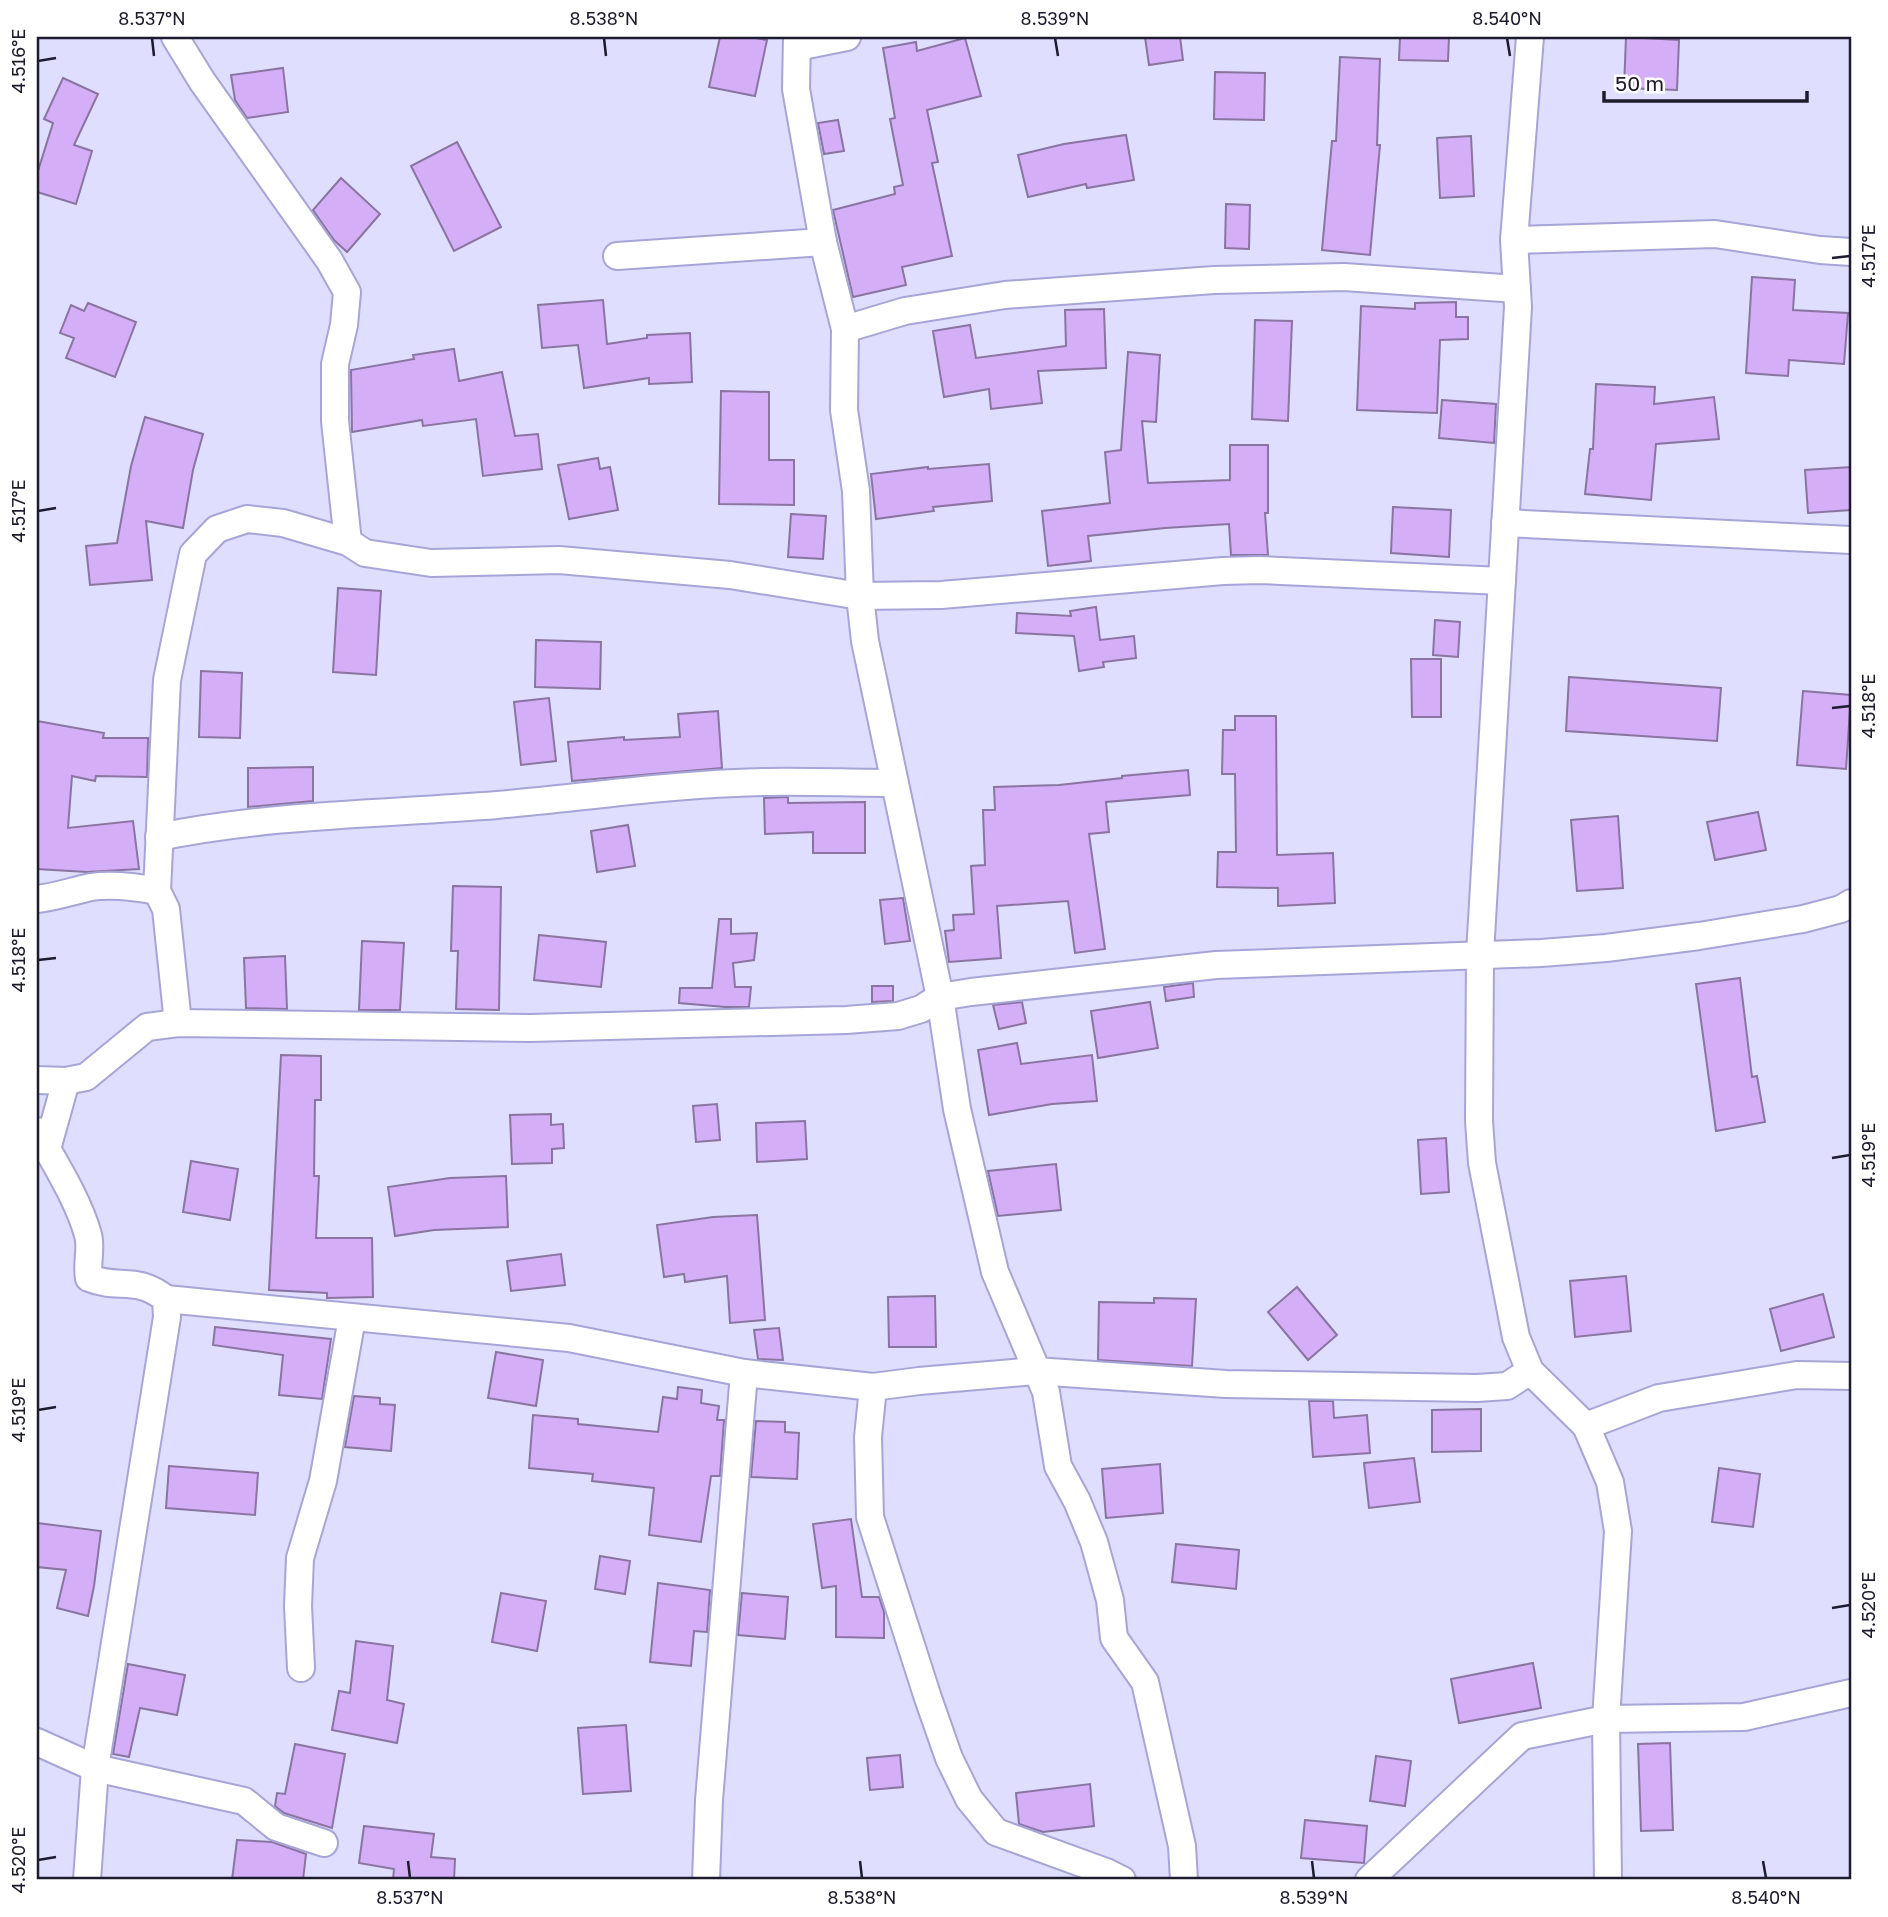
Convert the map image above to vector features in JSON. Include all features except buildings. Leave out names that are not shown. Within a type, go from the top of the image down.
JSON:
[{"type":"street","points":[[175,37],[202,81],[329,260],[346,292],[344,325],[335,364],[335,421],[348,542]]},
{"type":"street","points":[[847,37],[797,42],[796,89],[823,242],[845,329],[844,410],[856,491],[864,641],[940,997],[957,1110],[995,1272],[1046,1392],[1058,1466],[1077,1501],[1094,1542],[1110,1600],[1114,1638],[1146,1682],[1182,1846],[1184,1880]]},
{"type":"street","points":[[1530,37],[1514,240],[1517,289],[1511,446],[1480,954],[1479,1121],[1482,1163],[1516,1337],[1530,1371],[1586,1426],[1610,1482],[1618,1531],[1606,1719],[1608,1880]]},
{"type":"street","points":[[1514,240],[1715,234],[1851,252]]},
{"type":"street","points":[[617,256],[823,242]]},
{"type":"street","points":[[845,329],[905,311],[1005,295],[1201,281],[1344,277],[1517,289]]},
{"type":"street","points":[[178,1023],[166,909],[157,891],[167,680],[193,554],[217,529],[247,519],[283,523],[348,542],[365,553],[431,563],[559,560],[730,575],[860,596],[941,595],[1260,569],[1502,580]]},
{"type":"street","points":[[1505,523],[1851,540]]},
{"type":"street","points":[[159,837],[214,825],[323,814],[495,805],[684,787],[761,782],[894,783]]},
{"type":"street","points":[[37,899],[92,887],[131,886],[157,891]]},
{"type":"street","points":[[37,1080],[66,1081],[86,1077],[147,1027],[178,1023],[530,1028],[846,1020],[898,1016],[921,1009],[940,997],[1216,965],[1606,948],[1803,919],[1841,909],[1851,903]]},
{"type":"street","points":[[66,1081],[42,1140],[66,1183],[89,1236],[89,1278],[99,1282],[139,1284],[153,1289],[166,1299],[569,1338],[744,1373],[873,1387],[1035,1371],[1226,1384],[1477,1388],[1507,1386],[1530,1371]]},
{"type":"street","points":[[87,1880],[95,1768],[167,1317],[166,1299]]},
{"type":"street","points":[[301,1668],[298,1606],[300,1558],[323,1480],[352,1318]]},
{"type":"street","points":[[706,1880],[709,1800],[744,1373]]},
{"type":"street","points":[[1586,1426],[1659,1398],[1797,1376],[1851,1376]]},
{"type":"street","points":[[873,1387],[868,1437],[870,1517],[949,1758],[969,1799],[996,1832],[1122,1880]]},
{"type":"street","points":[[1369,1880],[1522,1736],[1606,1719],[1744,1717],[1851,1693]]},
{"type":"street","points":[[37,1742],[95,1768],[244,1801],[276,1827],[324,1843]]}]
